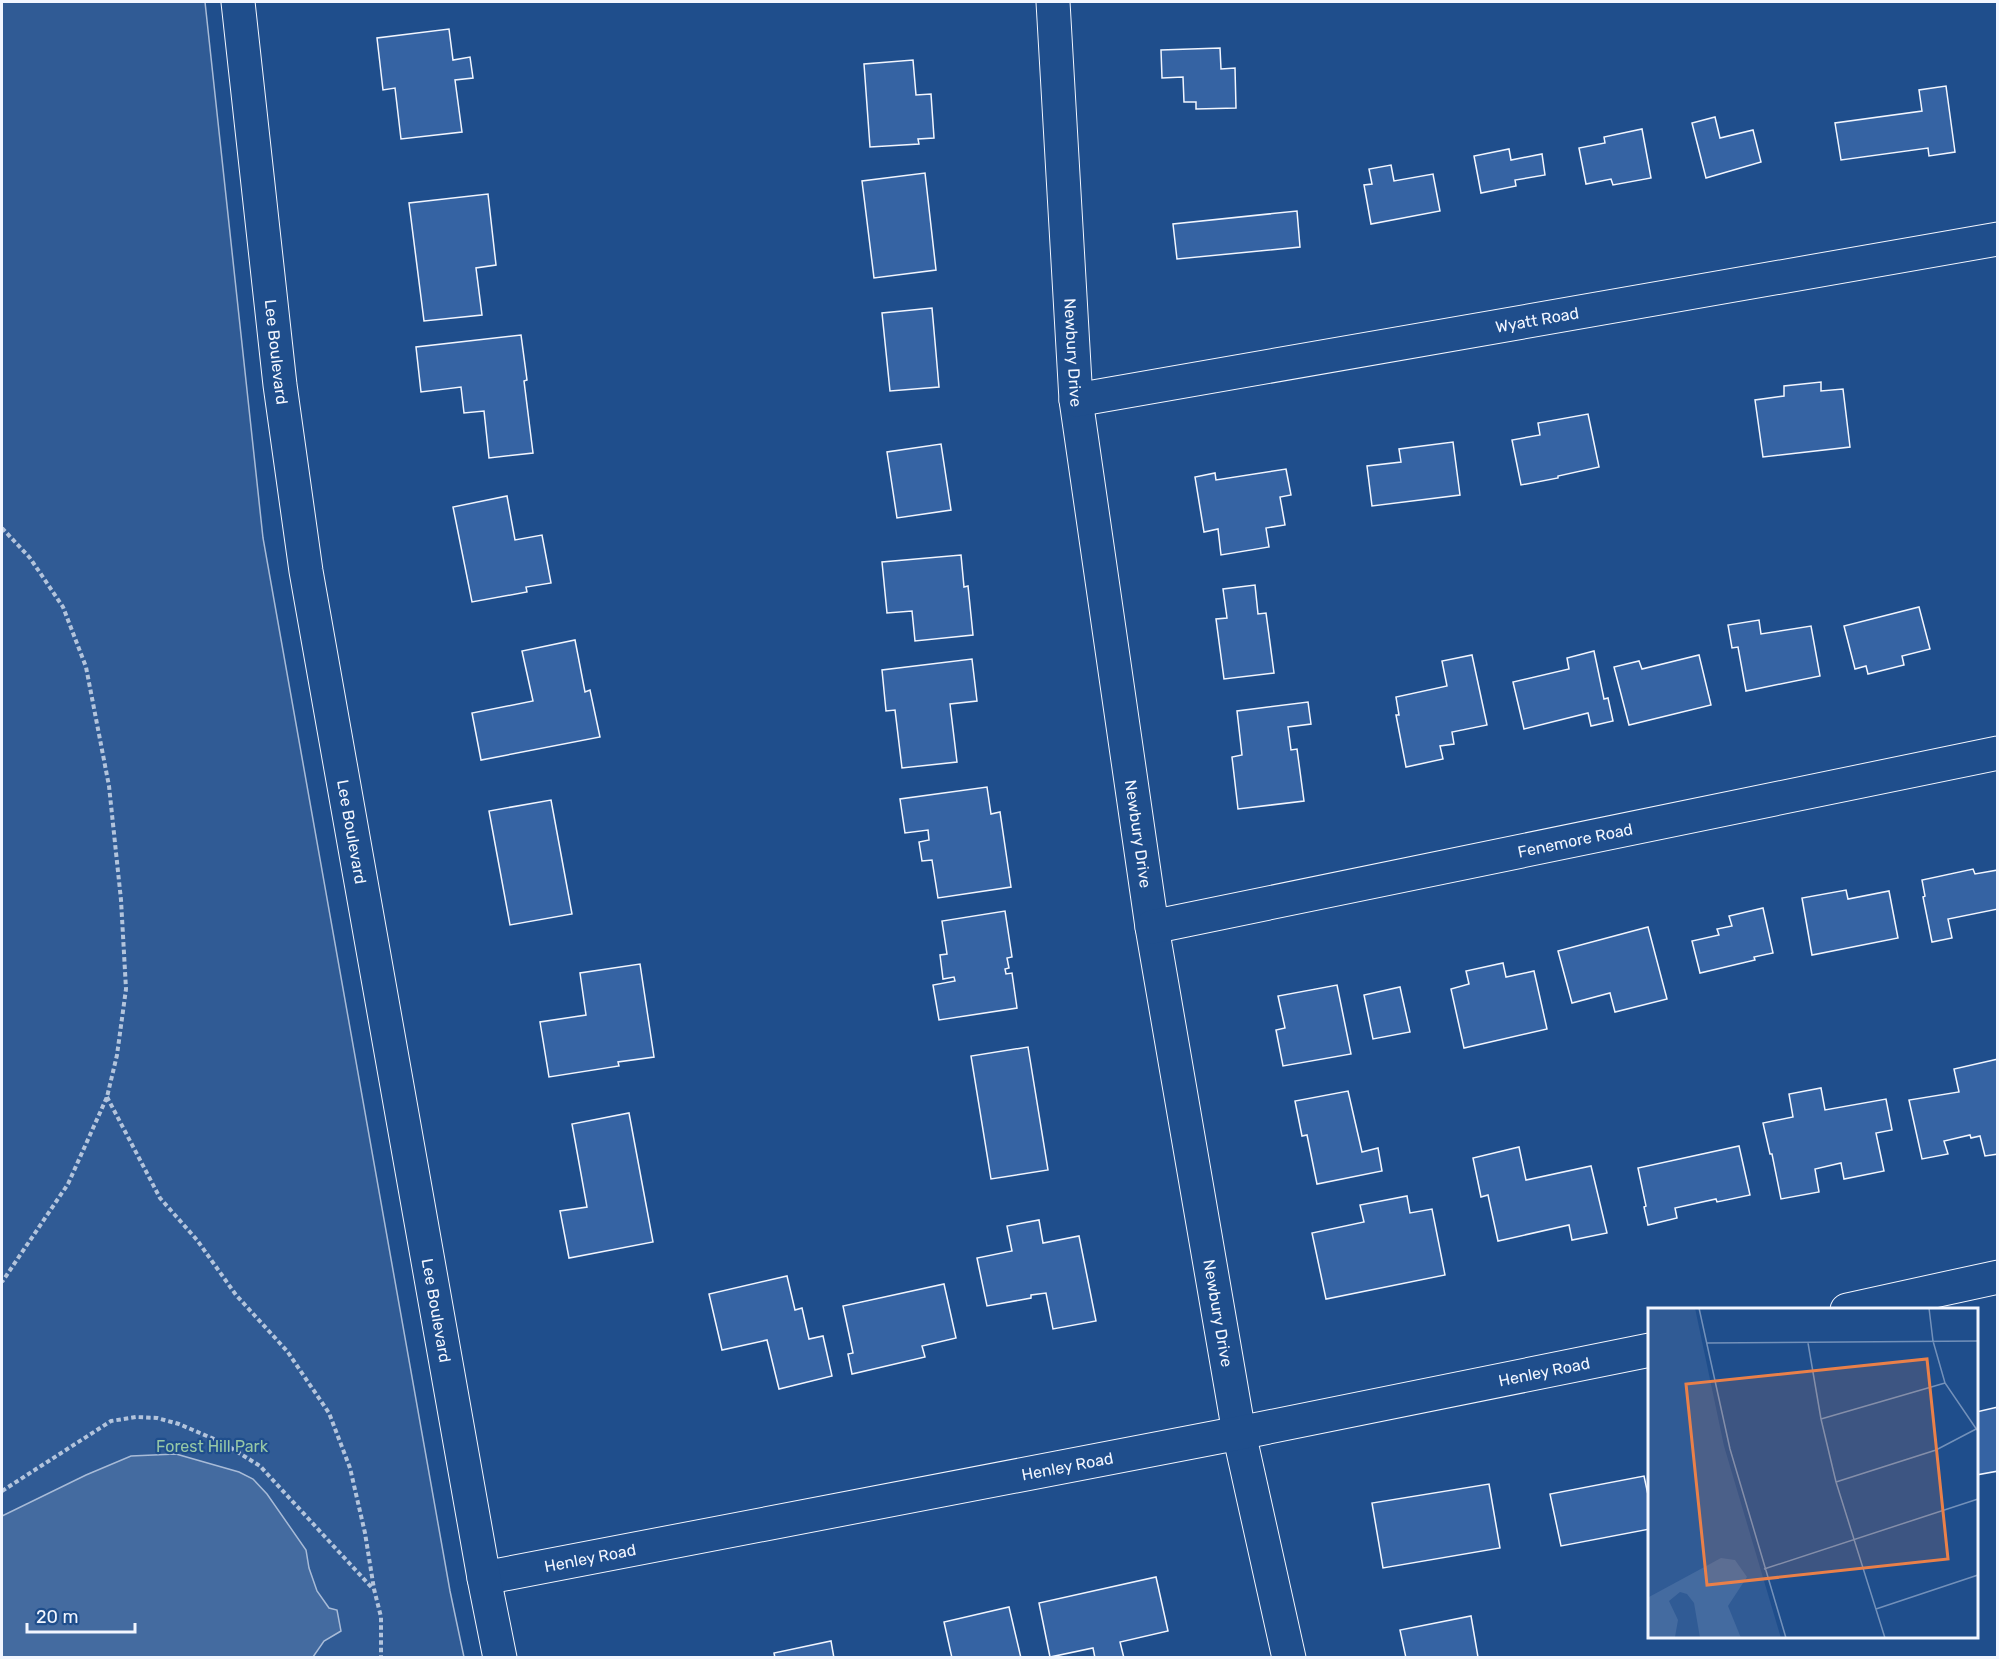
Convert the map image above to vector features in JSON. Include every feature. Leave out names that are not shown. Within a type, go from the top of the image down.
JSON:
[{"type":"street","name":"Lee Boulevard","points":[[238,2],[280,385],[306,571],[500,1658]]},
{"type":"street","name":"Newbury Drive","points":[[1053,2],[1076,400],[1152,927],[1239,1433],[1289,1658]]},
{"type":"street","name":"Wyatt Road","points":[[1076,400],[1998,239]]},
{"type":"street","name":"Fenemore Road","points":[[1152,927],[1998,753]]},
{"type":"street","points":[[1856,1308],[1998,1277]]},
{"type":"street","name":"Henley Road","points":[[484,1578],[1239,1433],[1648,1350]]},
{"type":"path","points":[[2,528],[30,558],[63,607],[86,667],[109,786],[121,900],[126,989],[117,1055],[107,1097],[68,1184],[2,1282]]},
{"type":"path","points":[[107,1097],[160,1198],[197,1240],[236,1295],[287,1351],[329,1413],[350,1468],[365,1533],[381,1617],[381,1658]]},
{"type":"path","points":[[2,1491],[111,1421],[136,1417],[168,1421],[223,1443],[260,1466],[374,1589]]},
{"type":"shaded area","name":"Forest Hill Park","points":[[2,2],[205,2],[263,538],[450,1591],[464,1657],[2,1658]]},
{"type":"shaded area","points":[[176,1454],[239,1472],[253,1479],[267,1494],[306,1550],[317,1591],[329,1608],[337,1610],[341,1631],[324,1641],[313,1657],[2,1657],[2,1516],[131,1456]]},
{"type":"building","points":[[449,29],[453,60],[470,57],[473,78],[455,80],[462,132],[401,139],[395,88],[383,90],[377,38]]},
{"type":"building","points":[[1220,48],[1221,69],[1235,68],[1236,108],[1196,109],[1196,102],[1184,102],[1183,77],[1162,78],[1161,50]]},
{"type":"building","points":[[913,60],[916,95],[931,94],[934,138],[918,139],[919,144],[870,147],[864,64]]},
{"type":"building","points":[[1946,86],[1955,152],[1929,156],[1928,148],[1841,160],[1835,123],[1922,111],[1919,90]]},
{"type":"building","points":[[1715,117],[1720,138],[1753,130],[1761,162],[1706,178],[1692,123]]},
{"type":"building","points":[[1642,129],[1651,178],[1613,185],[1611,179],[1586,184],[1579,148],[1605,143],[1604,137]]},
{"type":"building","points":[[1509,149],[1511,160],[1542,154],[1545,175],[1515,180],[1516,186],[1481,193],[1474,156]]},
{"type":"building","points":[[1391,165],[1394,181],[1433,174],[1440,211],[1371,224],[1364,185],[1372,184],[1369,169]]},
{"type":"building","points":[[925,173],[936,270],[874,278],[862,181]]},
{"type":"building","points":[[488,194],[496,265],[476,268],[482,315],[424,321],[409,203]]},
{"type":"building","points":[[1297,211],[1300,247],[1177,259],[1173,224]]},
{"type":"building","points":[[932,308],[939,387],[890,391],[882,313]]},
{"type":"building","points":[[521,335],[533,453],[489,458],[484,411],[464,413],[461,387],[421,392],[416,347]]},
{"type":"building","points":[[1821,382],[1821,391],[1843,389],[1850,447],[1763,457],[1755,400],[1784,396],[1784,386]]},
{"type":"building","points":[[1588,414],[1599,467],[1521,485],[1512,440],[1540,435],[1538,423]]},
{"type":"building","points":[[1453,442],[1460,495],[1372,506],[1367,466],[1401,462],[1399,449]]},
{"type":"building","points":[[941,444],[951,510],[897,518],[887,452]]},
{"type":"building","points":[[1286,469],[1291,495],[1280,497],[1285,525],[1266,528],[1269,547],[1221,555],[1218,529],[1204,532],[1195,477],[1215,473],[1216,480]]},
{"type":"building","points":[[507,496],[515,540],[542,535],[551,583],[526,587],[527,592],[472,602],[453,507]]},
{"type":"building","points":[[961,555],[964,587],[968,586],[973,635],[915,641],[912,611],[887,613],[882,562]]},
{"type":"building","points":[[1255,585],[1258,614],[1266,613],[1274,673],[1224,679],[1216,619],[1227,618],[1223,589]]},
{"type":"building","points":[[1919,607],[1930,649],[1902,656],[1904,665],[1868,674],[1866,666],[1855,669],[1844,626]]},
{"type":"building","points":[[1759,620],[1761,634],[1811,626],[1820,676],[1746,691],[1738,647],[1732,648],[1728,625]]},
{"type":"building","points":[[575,640],[585,692],[590,690],[600,737],[481,760],[472,713],[533,701],[522,651]]},
{"type":"building","points":[[1594,651],[1604,699],[1608,698],[1613,721],[1591,726],[1588,713],[1524,729],[1513,682],[1569,669],[1567,658]]},
{"type":"building","points":[[1472,655],[1487,725],[1452,732],[1454,744],[1440,746],[1443,759],[1406,767],[1396,715],[1399,715],[1396,697],[1447,686],[1442,661]]},
{"type":"building","points":[[1699,655],[1711,705],[1629,725],[1614,667],[1639,661],[1642,669]]},
{"type":"building","points":[[972,659],[977,701],[950,704],[957,762],[902,768],[895,710],[886,711],[882,670]]},
{"type":"building","points":[[1308,702],[1311,724],[1288,727],[1291,750],[1297,749],[1304,801],[1238,809],[1232,757],[1242,755],[1237,711]]},
{"type":"building","points":[[987,787],[991,814],[1000,812],[1011,887],[938,898],[932,860],[922,861],[919,842],[929,840],[928,830],[905,833],[900,799]]},
{"type":"building","points":[[551,800],[572,914],[510,925],[489,811]]},
{"type":"building","points":[[1973,869],[1975,874],[1998,870],[1998,909],[1948,919],[1952,938],[1932,942],[1922,880]]},
{"type":"building","points":[[1846,890],[1848,899],[1889,891],[1898,938],[1812,955],[1802,898]]},
{"type":"building","points":[[1763,908],[1773,953],[1754,957],[1755,960],[1700,973],[1692,941],[1719,935],[1717,929],[1732,926],[1729,916]]},
{"type":"building","points":[[1005,911],[1012,957],[1007,958],[1009,968],[1005,969],[1006,974],[1012,973],[1017,1008],[939,1020],[933,985],[955,981],[954,977],[943,979],[940,955],[947,954],[942,921]]},
{"type":"building","points":[[1648,927],[1667,999],[1615,1012],[1610,993],[1572,1003],[1558,951]]},
{"type":"building","points":[[1503,963],[1506,977],[1534,971],[1547,1029],[1464,1048],[1451,989],[1469,984],[1466,971]]},
{"type":"building","points":[[640,964],[654,1057],[618,1062],[619,1066],[549,1077],[540,1022],[586,1015],[580,973]]},
{"type":"building","points":[[1337,985],[1351,1054],[1283,1066],[1276,1030],[1285,1028],[1278,996]]},
{"type":"building","points":[[1400,987],[1410,1032],[1373,1039],[1364,995]]},
{"type":"building","points":[[1028,1047],[1048,1170],[991,1179],[971,1056]]},
{"type":"building","points":[[1998,1059],[1998,1154],[1985,1156],[1980,1136],[1971,1138],[1970,1135],[1944,1141],[1948,1154],[1922,1159],[1909,1100],[1959,1092],[1954,1069]]},
{"type":"building","points":[[1821,1088],[1825,1110],[1886,1099],[1892,1130],[1876,1133],[1884,1171],[1844,1179],[1841,1163],[1815,1169],[1819,1192],[1781,1199],[1763,1123],[1793,1117],[1789,1094]]},
{"type":"building","points":[[1348,1091],[1362,1152],[1378,1148],[1382,1171],[1317,1184],[1307,1135],[1302,1136],[1295,1101]]},
{"type":"building","points":[[629,1113],[653,1242],[569,1258],[560,1211],[587,1207],[572,1124]]},
{"type":"building","points":[[1739,1146],[1750,1195],[1717,1202],[1716,1199],[1675,1208],[1677,1218],[1648,1225],[1638,1168]]},
{"type":"building","points":[[1519,1147],[1526,1180],[1591,1166],[1607,1233],[1572,1240],[1569,1225],[1498,1241],[1488,1195],[1481,1197],[1473,1158]]},
{"type":"building","points":[[1407,1196],[1410,1213],[1432,1209],[1445,1275],[1326,1299],[1312,1233],[1364,1222],[1360,1205]]},
{"type":"building","points":[[1039,1220],[1043,1243],[1079,1236],[1096,1321],[1053,1329],[1046,1293],[987,1306],[977,1258],[1012,1251],[1007,1226]]},
{"type":"building","points":[[787,1276],[795,1310],[802,1308],[809,1339],[823,1336],[832,1376],[779,1389],[767,1340],[722,1350],[709,1294]]},
{"type":"building","points":[[944,1284],[956,1338],[922,1346],[925,1357],[852,1374],[848,1354],[853,1353],[843,1306]]},
{"type":"building","points":[[1998,1407],[1998,1471],[1978,1475],[1978,1412]]},
{"type":"building","points":[[1644,1476],[1648,1495],[1648,1529],[1561,1546],[1550,1494]]},
{"type":"building","points":[[1489,1484],[1500,1548],[1383,1568],[1372,1503]]},
{"type":"building","points":[[1156,1577],[1168,1631],[1120,1642],[1124,1658],[1095,1658],[1093,1648],[1050,1657],[1039,1603]]},
{"type":"building","points":[[1009,1607],[1021,1658],[952,1658],[944,1622]]},
{"type":"building","points":[[1471,1616],[1478,1657],[1406,1658],[1400,1630]]},
{"type":"building","points":[[831,1641],[834,1658],[775,1658],[774,1653]]}]
